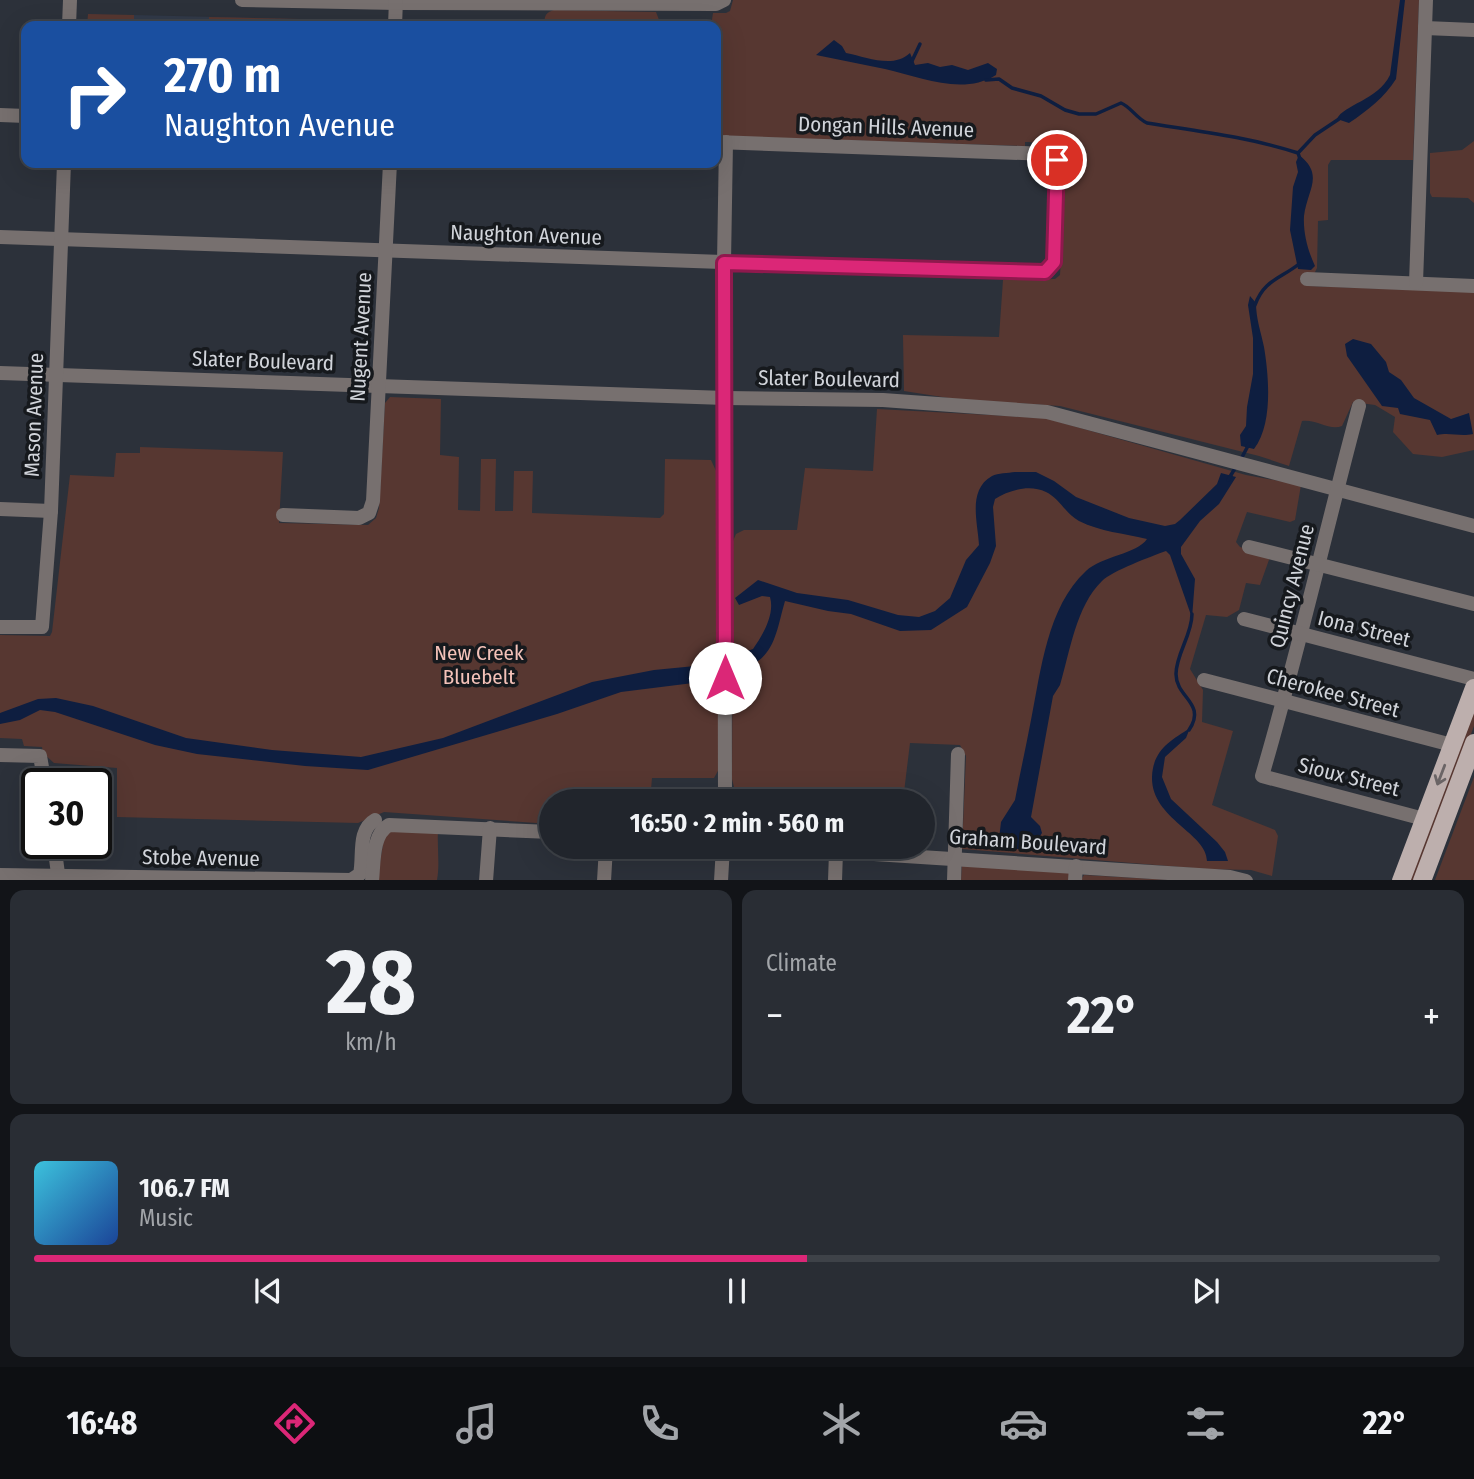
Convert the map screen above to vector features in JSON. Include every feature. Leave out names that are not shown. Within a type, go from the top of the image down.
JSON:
[{"type":"main road","points":[[1401,880],[1474,688]]},
{"type":"main road","points":[[1422,880],[1474,743]]},
{"type":"street","points":[[69,21],[70,0]]},
{"type":"street","points":[[242,0],[716,4],[723,0]]},
{"type":"street","points":[[1416,283],[1426,0]]},
{"type":"street","points":[[395,21],[396,2]]},
{"type":"street","points":[[1425,29],[1474,30]]},
{"type":"street","points":[[0,115],[21,116]]},
{"type":"street","points":[[721,142],[725,398],[724,789]]},
{"type":"street","name":"Dongan Hills Avenue","points":[[721,142],[1048,154],[1058,163],[1054,262],[1049,270]]},
{"type":"street","name":"Mason Avenue","points":[[0,627],[42,627],[51,511],[64,168]]},
{"type":"street","name":"Nugent Avenue","points":[[283,514],[359,518],[369,513],[373,501],[390,168]]},
{"type":"street","name":"Naughton Avenue","points":[[0,237],[1041,273],[1049,270]]},
{"type":"street","points":[[1307,279],[1474,286]]},
{"type":"street","name":"Slater Boulevard","points":[[0,373],[725,398],[883,400],[1047,412],[1474,526]]},
{"type":"street","name":"Quincy Avenue","points":[[1262,776],[1320,566],[1359,406]]},
{"type":"street","points":[[0,509],[51,511]]},
{"type":"street","points":[[1249,547],[1474,604]]},
{"type":"street","name":"Iona Street","points":[[1244,620],[1474,679]]},
{"type":"street","name":"Cherokee Street","points":[[1204,680],[1452,745]]},
{"type":"street","points":[[954,880],[958,754]]},
{"type":"street","points":[[0,755],[40,756],[42,768]]},
{"type":"street","name":"Sioux Street","points":[[1262,776],[1424,819]]},
{"type":"street","points":[[365,879],[379,824],[539,831]]},
{"type":"street","points":[[486,880],[490,828]]},
{"type":"street","name":"Graham Boulevard","points":[[935,857],[1075,873],[1246,880]]},
{"type":"street","points":[[56,859],[59,879]]},
{"type":"street","points":[[604,880],[605,859]]},
{"type":"street","points":[[721,880],[722,859]]},
{"type":"street","points":[[835,880],[836,859]]},
{"type":"street","name":"Stobe Avenue","points":[[0,875],[59,879],[365,879]]},
{"type":"shaded area","points":[[134,15],[375,21],[134,21]]},
{"type":"green space","points":[[733,0],[1419,0],[1413,160],[1331,160],[1328,165],[1328,220],[1318,221],[1317,268],[1308,286],[1474,292],[1474,450],[1442,457],[1413,454],[1393,432],[1395,417],[1375,405],[1353,402],[1342,426],[1332,427],[1302,421],[1289,466],[1060,406],[955,399],[904,391],[903,335],[999,337],[1003,280],[1055,279],[1060,275],[1067,157],[1054,145],[1025,142],[1025,146],[721,136],[721,21],[712,21],[713,13],[730,11]]},
{"type":"green space","points":[[554,10],[656,12],[659,21],[545,21],[547,14]]},
{"type":"green space","points":[[88,14],[134,15],[134,21],[87,21]]},
{"type":"green space","points":[[209,17],[301,19],[301,21],[209,21]]},
{"type":"green space","points":[[1474,141],[1474,203],[1468,198],[1432,197],[1430,153],[1462,150]]},
{"type":"green space","name":"New Creek Bluebelt","points":[[390,397],[441,399],[440,455],[459,457],[458,510],[480,511],[481,459],[496,459],[495,511],[513,511],[514,471],[533,471],[532,513],[660,518],[664,514],[665,459],[711,460],[717,473],[718,496],[719,769],[714,778],[652,778],[651,789],[539,789],[539,823],[384,812],[358,823],[117,817],[117,768],[54,763],[43,753],[42,747],[24,746],[22,739],[0,738],[0,635],[50,636],[52,632],[70,475],[114,477],[116,453],[140,453],[140,447],[283,452],[279,523],[368,525],[376,518],[379,508],[385,403]]},
{"type":"green space","points":[[877,409],[1045,418],[1246,475],[1301,485],[1295,520],[1290,522],[1247,512],[1236,542],[1240,547],[1270,557],[1260,585],[1246,583],[1239,610],[1227,617],[1206,615],[1190,669],[1203,690],[1202,722],[1233,731],[1212,805],[1275,830],[1278,836],[1272,876],[1251,870],[1205,869],[962,849],[966,756],[960,745],[910,743],[904,789],[734,787],[733,541],[736,534],[744,530],[797,530],[805,468],[873,471]]},
{"type":"green space","points":[[1474,708],[1474,726],[1416,880],[1409,880]]},
{"type":"green space","points":[[1474,777],[1474,880],[1435,880]]},
{"type":"green space","points":[[438,831],[437,880],[377,880],[385,832]]},
{"type":"green space","points":[[962,862],[1069,871],[1071,880],[961,880]]},
{"type":"green space","points":[[1084,875],[1172,880],[1081,880]]},
{"type":"water","points":[[1400,0],[1405,0],[1396,79],[1387,92],[1349,123],[1337,119],[1346,110],[1378,90],[1390,75]]},
{"type":"water","points":[[834,40],[846,53],[871,59],[896,60],[910,53],[915,65],[952,65],[968,70],[988,63],[997,69],[996,75],[969,84],[941,83],[816,55]]},
{"type":"water","points":[[1299,155],[1307,162],[1313,176],[1304,216],[1306,242],[1315,266],[1311,270],[1298,269],[1290,230],[1293,187],[1298,172],[1296,162]]},
{"type":"water","points":[[1250,296],[1256,303],[1268,386],[1267,414],[1260,439],[1254,449],[1241,446],[1240,435],[1246,426],[1253,374],[1253,338],[1248,305]]},
{"type":"water","points":[[1353,339],[1371,344],[1386,362],[1389,372],[1401,380],[1414,398],[1451,419],[1469,413],[1473,434],[1437,435],[1430,420],[1400,414],[1398,408],[1382,406],[1347,356],[1345,344]]},
{"type":"water","points":[[1036,472],[1076,497],[1129,518],[1165,526],[1180,520],[1217,484],[1221,473],[1236,477],[1219,504],[1200,521],[1181,547],[1181,554],[1195,579],[1192,618],[1170,555],[1166,551],[1107,577],[1086,603],[1075,630],[1060,685],[1053,696],[1031,817],[1040,826],[1042,833],[1032,844],[1022,849],[1011,847],[999,839],[1001,822],[1015,800],[1043,661],[1054,621],[1062,603],[1086,571],[1136,548],[1147,539],[1087,525],[1070,514],[1051,495],[1040,490],[1027,488],[1013,491],[995,499],[993,507],[996,546],[967,607],[931,630],[900,631],[851,614],[785,601],[775,636],[766,654],[748,667],[735,671],[734,656],[753,649],[769,617],[770,597],[762,596],[739,605],[735,598],[758,580],[797,593],[848,600],[898,615],[919,617],[935,611],[950,598],[966,560],[979,545],[976,508],[979,490],[992,476]]},
{"type":"water","points":[[716,664],[716,677],[701,682],[621,692],[557,714],[368,770],[197,754],[155,745],[55,712],[40,710],[20,720],[0,724],[0,713],[38,699],[56,698],[93,706],[186,738],[272,750],[361,757],[443,738],[592,682],[654,670]]},
{"type":"water","points":[[1190,728],[1186,738],[1165,757],[1162,777],[1171,799],[1217,842],[1228,861],[1207,861],[1205,851],[1169,815],[1154,792],[1153,768],[1159,753],[1169,742]]},
{"type":"waterway","points":[[912,61],[920,44]]},
{"type":"waterway","points":[[986,80],[999,79],[1012,88],[1041,96],[1065,110],[1079,114],[1096,114],[1121,103],[1147,123],[1261,143],[1298,153],[1300,159]]},
{"type":"waterway","points":[[1298,153],[1315,135],[1339,119]]},
{"type":"waterway","points":[[1255,305],[1268,285],[1299,264]]},
{"type":"waterway","points":[[1241,459],[1249,444]]},
{"type":"waterway","points":[[1228,480],[1237,465]]},
{"type":"waterway","points":[[1189,730],[1195,713],[1177,682],[1176,674],[1192,614]]},
{"type":"route","points":[[725,678],[724,263],[1045,272],[1054,262],[1057,160]]}]
